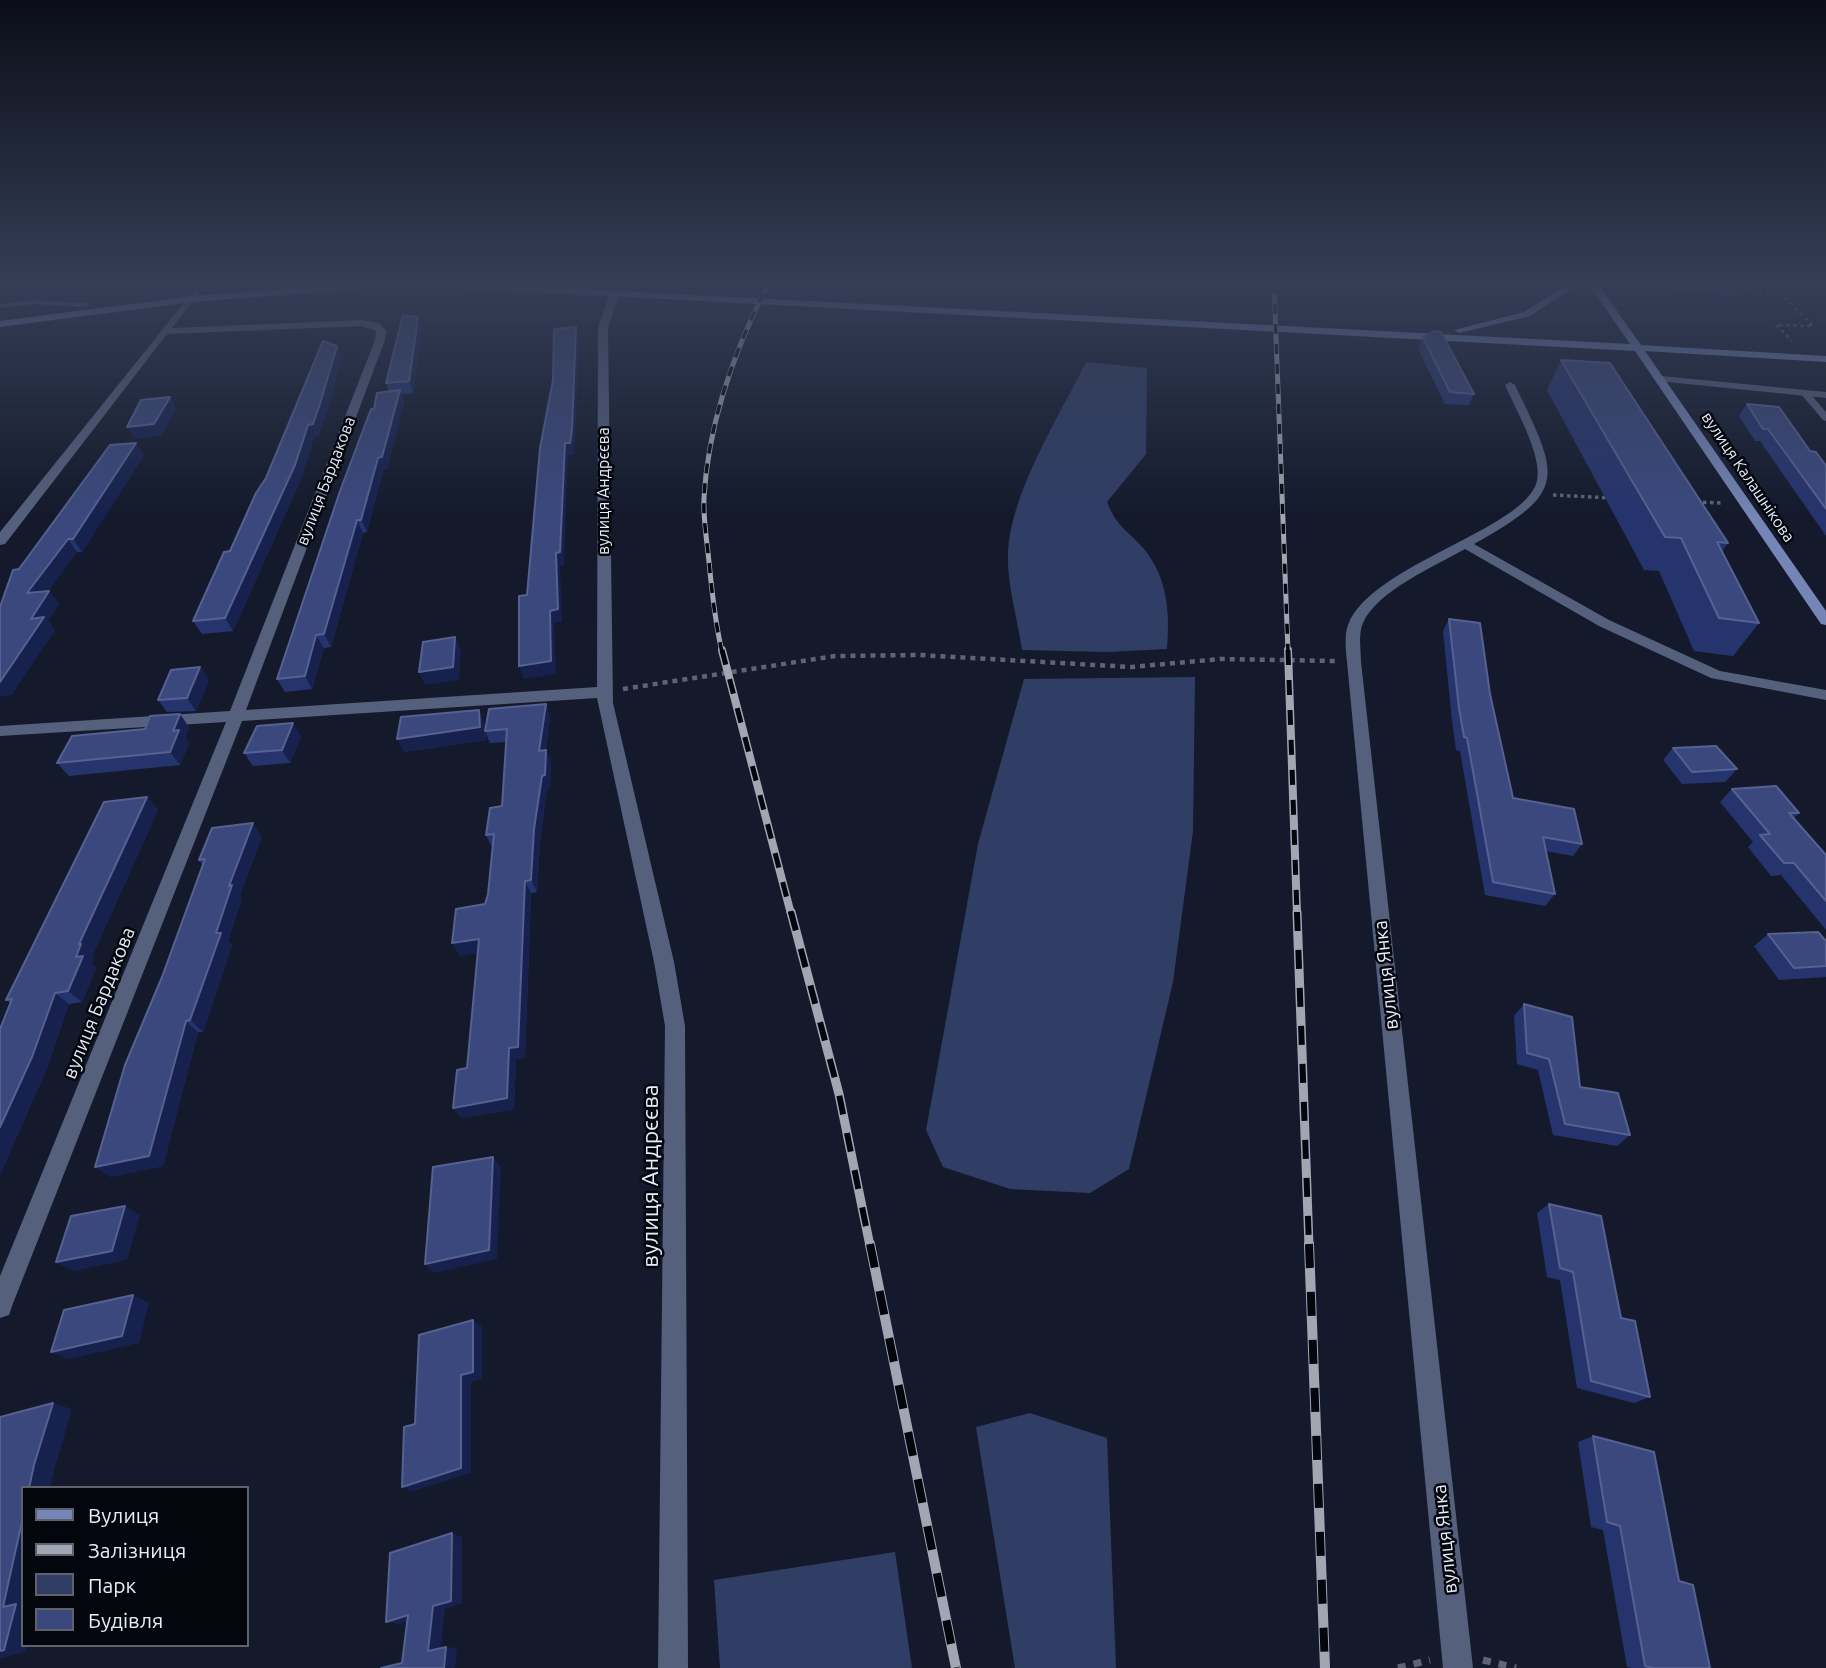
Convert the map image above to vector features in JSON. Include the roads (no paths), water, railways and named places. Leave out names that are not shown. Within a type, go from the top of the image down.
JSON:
[{"type":"main road","name":"вулиця Калашнікова","points":[[1651,362],[1826,621]]},
{"type":"street","points":[[0,541],[142,362]]},
{"type":"street","name":"вулиця Бардакова","points":[[0,1306],[236,716],[372,362]]},
{"type":"street","name":"вулиця Андрєєва","points":[[603,362],[605,704],[664,962],[674,1026],[673,1668]]},
{"type":"street","points":[[1662,379],[1826,395]]},
{"type":"street","name":"вулиця Янка","points":[[1458,1668],[1354,662],[1355,624],[1370,600],[1465,544],[1522,508],[1538,494],[1544,480],[1535,443],[1510,384]]},
{"type":"street","points":[[1465,544],[1604,623],[1716,675],[1826,695]]},
{"type":"street","points":[[0,731],[606,692]]},
{"type":"lane","points":[[1804,392],[1826,418]]},
{"type":"railway","points":[[722,652],[714,607],[704,498],[711,442],[734,362]]},
{"type":"railway","points":[[1277,362],[1288,652]]},
{"type":"railway","points":[[722,650],[791,914]]},
{"type":"railway","points":[[1288,650],[1297,914]]},
{"type":"railway","points":[[791,912],[839,1094],[870,1246]]},
{"type":"railway","points":[[1297,912],[1309,1246]]},
{"type":"railway","points":[[870,1244],[956,1668]]},
{"type":"railway","points":[[1309,1244],[1325,1668]]}]
